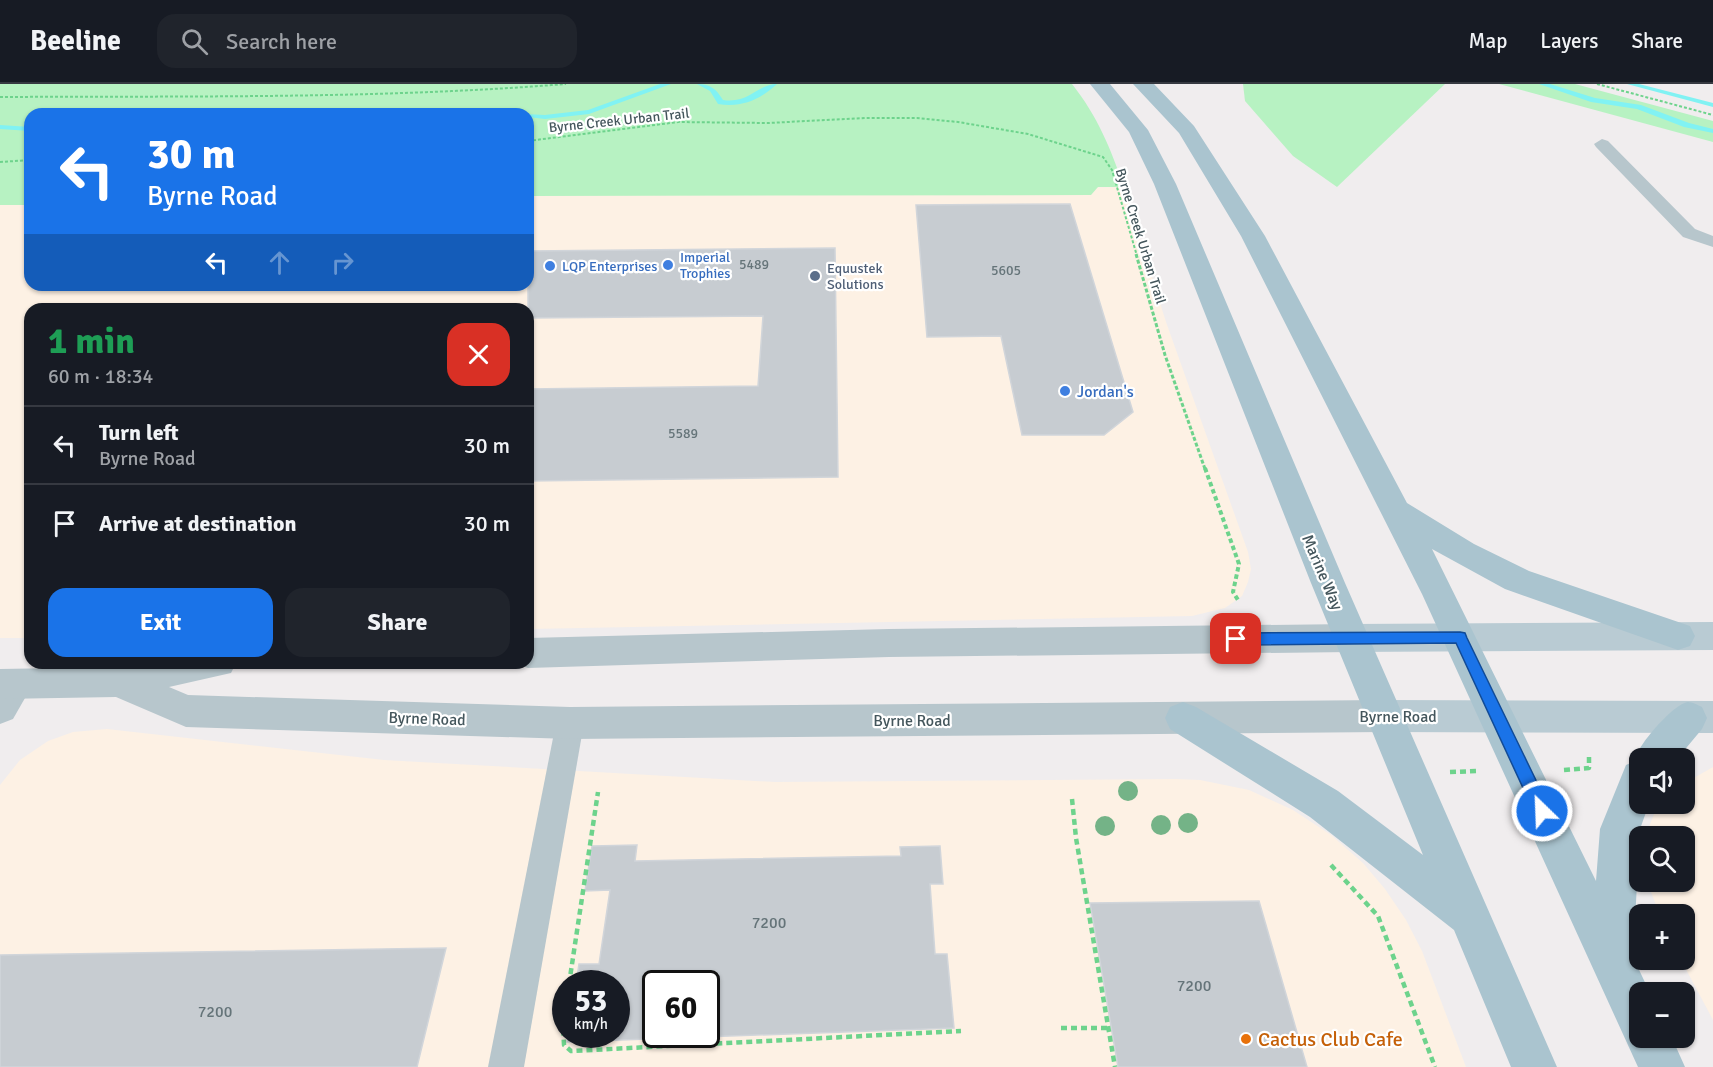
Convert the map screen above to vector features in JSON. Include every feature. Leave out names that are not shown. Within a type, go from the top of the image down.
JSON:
[{"type":"main road","name":"Marine Way","points":[[1100,84],[1137,130],[1165,184],[1351,639],[1534,1067]]},
{"type":"main road","points":[[1143,84],[1186,130],[1253,236],[1460,638],[1629,999]]},
{"type":"main road","points":[[1394,509],[1463,553],[1517,580],[1678,636]]},
{"type":"main road","points":[[1351,639],[1713,636]]},
{"type":"main road","name":"Byrne Road","points":[[1384,716],[1701,718]]},
{"type":"main road","points":[[1183,718],[1324,804],[1471,916]]},
{"type":"main road","points":[[1666,748],[1701,718]]},
{"type":"main road","points":[[1611,963],[1620,830],[1629,806]]},
{"type":"main road","points":[[1653,1048],[1662,1067]]},
{"type":"street","points":[[534,653],[890,643],[1351,639]]},
{"type":"street","name":"Byrne Road","points":[[5,692],[118,682],[186,669]]},
{"type":"street","name":"Byrne Road","points":[[118,682],[186,711],[570,723],[1384,716]]},
{"type":"lane","points":[[1602,144],[1689,233],[1713,242]]},
{"type":"lane","points":[[506,1067],[570,723]]},
{"type":"path","points":[[0,97],[367,95],[492,90],[566,84]]},
{"type":"path","points":[[1598,84],[1713,115]]},
{"type":"path","name":"Byrne Creek Urban Trail","points":[[534,140],[678,122],[768,123],[917,118],[958,122],[1028,134],[1102,157],[1112,170],[1165,355],[1239,564],[1233,592],[1238,600]]},
{"type":"path","points":[[0,162],[24,160]]},
{"type":"path","points":[[1408,772],[1589,768],[1589,747]]},
{"type":"path","points":[[571,970],[598,792]]},
{"type":"path","points":[[1072,799],[1076,838],[1115,1067]]},
{"type":"path","points":[[1330,864],[1378,916],[1435,1067]]},
{"type":"path","points":[[1061,1028],[1109,1028]]},
{"type":"path","points":[[630,1048],[961,1031]]},
{"type":"path","points":[[568,1048],[571,1051],[630,1048]]},
{"type":"shaded area","points":[[1124,187],[1166,322],[1248,552],[1251,569],[1242,596],[1225,608],[1192,616],[534,629],[534,303],[24,303],[24,638],[0,638],[0,199],[24,199],[24,291],[534,291],[534,193]]},
{"type":"shaded area","points":[[107,729],[384,760],[775,782],[1176,779],[1200,780],[1249,790],[1293,810],[1331,835],[1363,863],[1385,889],[1406,920],[1422,951],[1466,1067],[0,1067],[0,785],[20,760],[48,741],[73,732]]},
{"type":"shaded area","points":[[1713,767],[1713,1020],[1695,986],[1695,982],[1693,982],[1686,970],[1695,970],[1695,904],[1656,904],[1651,892],[1695,892],[1695,826],[1649,826],[1654,814],[1695,814],[1695,777]]},
{"type":"green space","points":[[0,84],[1072,84],[1089,108],[1102,133],[1124,187],[1098,187],[1091,195],[534,196],[534,108],[24,108],[24,205],[0,205]]},
{"type":"green space","points":[[1243,84],[1445,84],[1337,187],[1293,156],[1245,101]]},
{"type":"green space","points":[[1499,84],[1575,84],[1713,121],[1713,142]]},
{"type":"building","points":[[1070,204],[1133,412],[1104,435],[1022,435],[1001,336],[927,337],[916,205]]},
{"type":"building","points":[[835,248],[838,477],[534,481],[534,389],[758,386],[763,316],[534,318],[534,303],[528,303],[528,291],[534,291],[534,251]]},
{"type":"building","points":[[637,845],[635,861],[901,856],[900,847],[940,846],[943,884],[930,884],[935,954],[947,954],[954,1028],[720,1036],[720,970],[642,970],[642,1039],[630,1040],[630,970],[578,970],[579,964],[599,964],[610,890],[585,891],[592,846]]},
{"type":"building","points":[[1259,901],[1307,1067],[1118,1067],[1090,903]]},
{"type":"building","points":[[446,948],[417,1067],[0,1067],[0,955]]},
{"type":"waterway","points":[[534,116],[545,117],[589,112],[667,84]]},
{"type":"waterway","points":[[701,84],[713,90],[721,102],[729,103],[749,100],[773,84]]},
{"type":"waterway","points":[[1543,84],[1594,100],[1638,107],[1687,125],[1713,131]]},
{"type":"waterway","points":[[1631,84],[1713,105]]},
{"type":"waterway","points":[[0,127],[24,129]]},
{"type":"place","name":"Imperial Trophies","points":[[668,265]]},
{"type":"place","name":"LQP Enterprises","points":[[550,266]]},
{"type":"place","name":"Equustek Solutions","points":[[815,276]]},
{"type":"place","name":"Jordan's","points":[[1065,391]]},
{"type":"place","name":"Cactus Club Cafe","points":[[1246,1039]]},
{"type":"route","points":[[1236,639],[1460,638],[1542,811]]}]
